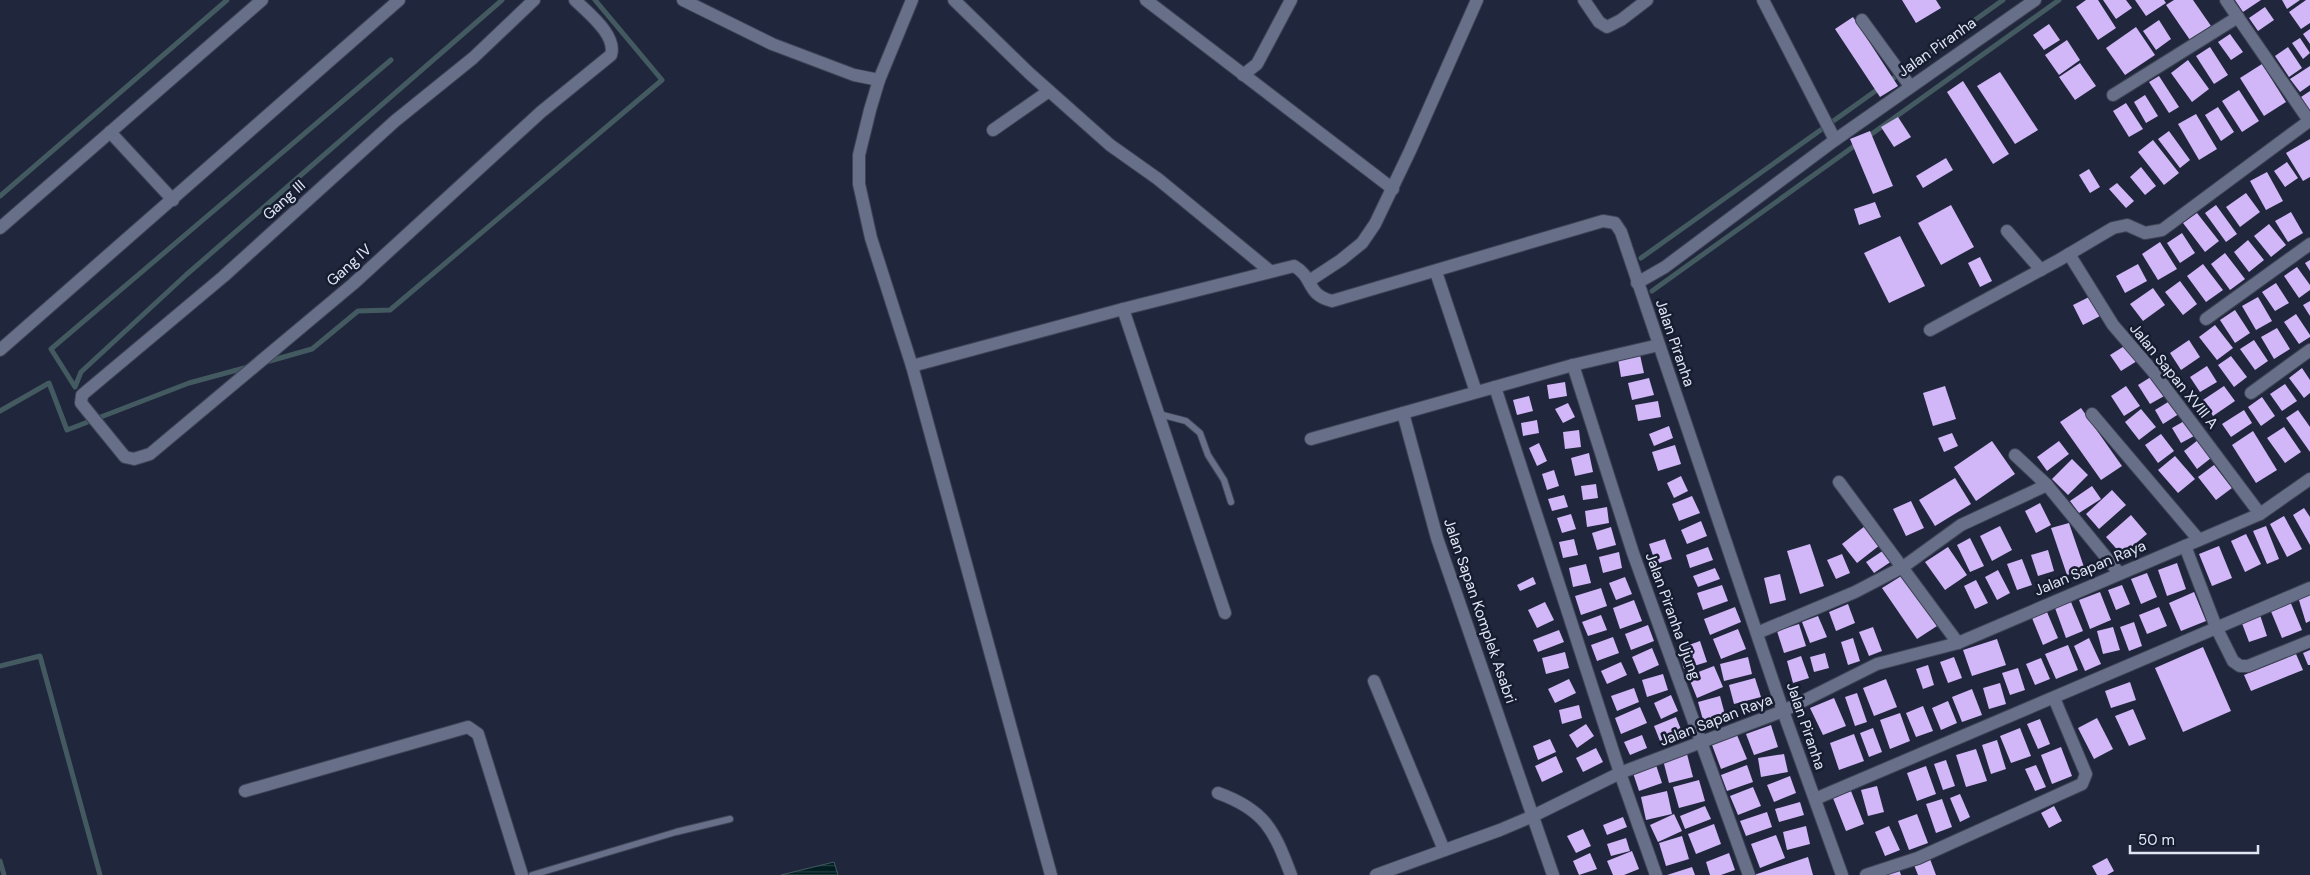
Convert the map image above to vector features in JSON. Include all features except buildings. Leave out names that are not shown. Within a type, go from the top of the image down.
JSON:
[{"type":"street","points":[[0,228],[262,0]]},
{"type":"street","points":[[0,350],[399,0]]},
{"type":"street","name":"Gang III","points":[[99,428],[81,403],[82,394],[224,276],[395,121],[473,58],[534,0]]},
{"type":"street","name":"Gang IV","points":[[99,428],[125,457],[134,459],[150,454],[353,284],[541,112],[611,55],[613,50],[609,36],[575,0]]},
{"type":"street","points":[[682,0],[772,44],[854,75],[879,80]]},
{"type":"street","points":[[912,0],[879,80],[859,155],[859,184],[871,238],[912,366],[1052,875]]},
{"type":"street","points":[[954,0],[1049,91],[1110,145],[1158,179],[1270,271]]},
{"type":"street","points":[[1146,0],[1392,189]]},
{"type":"street","points":[[1243,75],[1257,64],[1291,0]]},
{"type":"street","points":[[1309,281],[1341,260],[1362,243],[1375,224],[1477,0]]},
{"type":"street","points":[[1584,0],[1599,22],[1607,27],[1621,20],[1647,0]]},
{"type":"street","points":[[1763,0],[1835,140]]},
{"type":"street","name":"Jalan Piranha","points":[[1842,875],[1814,799],[1637,283],[1665,267],[1835,140],[2035,0]]},
{"type":"street","points":[[1930,330],[2120,225],[2127,225],[2145,234],[2162,230],[2310,121],[2226,0]]},
{"type":"street","points":[[2113,95],[2238,16]]},
{"type":"street","points":[[1862,20],[1910,86]]},
{"type":"street","points":[[993,130],[1049,91]]},
{"type":"street","points":[[110,132],[172,200]]},
{"type":"street","points":[[912,366],[1294,266],[1304,271],[1320,298],[1332,302],[1603,221],[1615,222],[1621,232],[1637,283]]},
{"type":"street","points":[[2007,231],[2041,270]]},
{"type":"street","points":[[2206,319],[2310,244]]},
{"type":"street","name":"Jalan Sapan XVIII A","points":[[2069,254],[2112,325],[2156,375],[2260,514]]},
{"type":"street","points":[[1436,272],[1476,392]]},
{"type":"street","points":[[1124,309],[1226,613]]},
{"type":"street","points":[[1311,439],[1573,365],[1659,346]]},
{"type":"street","points":[[2251,392],[2310,350]]},
{"type":"street","name":"Jalan Piranha Ujung","points":[[1573,365],[1633,553],[1749,875]]},
{"type":"street","points":[[1495,387],[1620,773],[1656,875]]},
{"type":"street","name":"Jalan Sapan Komplek Asabri","points":[[1403,413],[1438,538],[1554,875]]},
{"type":"street","points":[[2092,414],[2199,540]]},
{"type":"street","points":[[2015,455],[2047,485],[2119,573]]},
{"type":"street","name":"Jalan Sapan Raya","points":[[1376,875],[1533,816],[1620,773],[1784,711],[1877,664],[1958,643],[2260,514],[2310,479]]},
{"type":"street","points":[[1839,482],[1903,566],[1958,643]]},
{"type":"street","points":[[1757,633],[1855,592],[1903,566],[1962,525],[2047,485]]},
{"type":"street","points":[[2185,546],[2216,627],[2233,661],[2240,666],[2248,666],[2310,641]]},
{"type":"street","points":[[1814,799],[2310,588]]},
{"type":"street","points":[[1374,681],[1444,850]]},
{"type":"street","points":[[1866,875],[1918,858],[2082,784],[2086,774],[2054,698]]},
{"type":"street","points":[[245,792],[468,727],[478,734],[522,875]]},
{"type":"street","points":[[1218,793],[1234,799],[1268,824],[1291,875]]},
{"type":"lane","points":[[1159,414],[1186,421],[1200,433],[1208,455],[1224,480],[1231,502]]},
{"type":"lane","points":[[532,875],[676,832],[730,819]]},
{"type":"shaded area","points":[[834,862],[838,875],[781,875]]},
{"type":"waterway","points":[[0,196],[227,0]]},
{"type":"waterway","points":[[391,60],[51,349],[75,387],[81,372],[186,275],[502,0]]},
{"type":"waterway","points":[[266,362],[312,349],[358,311],[390,310],[662,80],[595,0]]},
{"type":"waterway","points":[[1888,82],[2003,0]]},
{"type":"waterway","points":[[1866,138],[2059,0]]},
{"type":"waterway","points":[[1641,258],[1881,87]]},
{"type":"waterway","points":[[1652,291],[1857,144]]},
{"type":"waterway","points":[[0,411],[49,383],[67,430],[189,383],[248,367]]},
{"type":"waterway","points":[[0,666],[40,656],[100,875]]},
{"type":"waterway","points":[[0,861],[4,875]]}]
